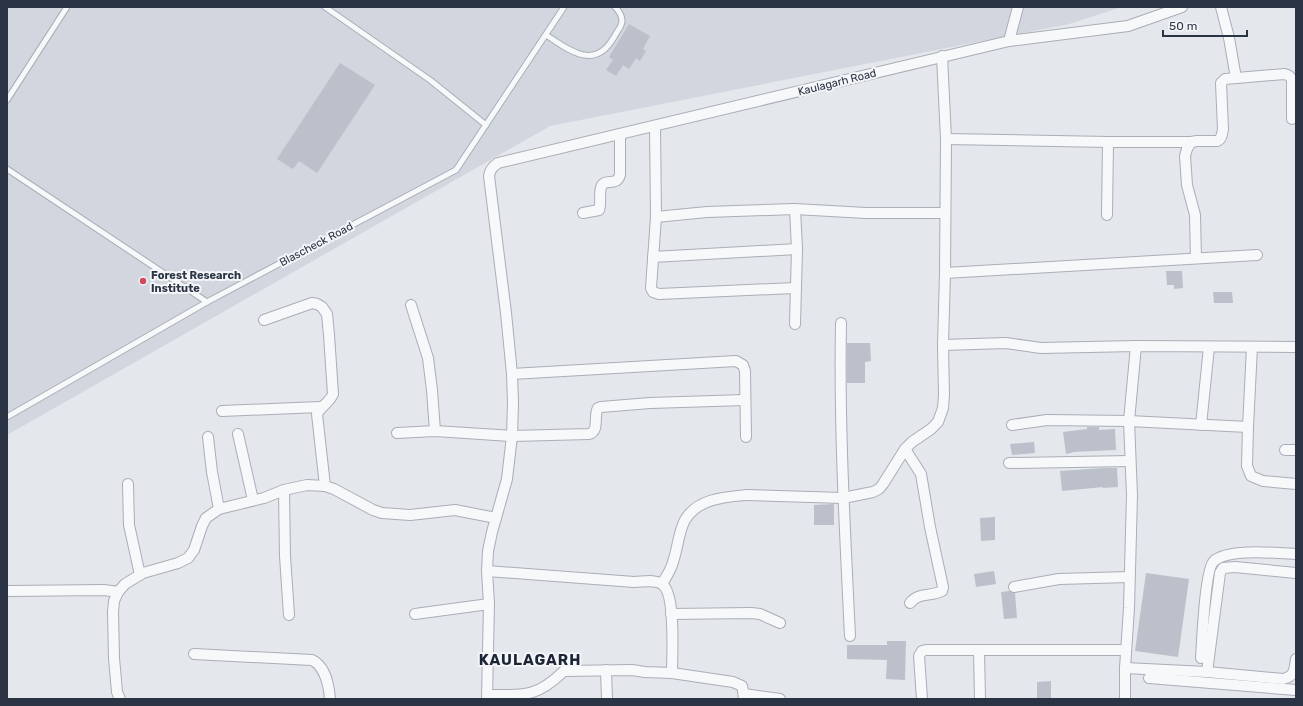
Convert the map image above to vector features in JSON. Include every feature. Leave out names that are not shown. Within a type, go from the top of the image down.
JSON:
[{"type":"street","points":[[1010,41],[1018,7]]},
{"type":"street","name":"Kaulagarh Road","points":[[512,374],[489,176],[489,171],[498,163],[1010,41],[1120,28],[1182,7]]},
{"type":"street","points":[[1221,7],[1229,38],[1236,78]]},
{"type":"street","points":[[662,584],[673,562],[685,521],[690,513],[705,502],[730,496],[746,495],[843,498],[873,492],[879,489],[888,477],[905,449],[938,422],[943,408],[944,395],[943,345],[946,139],[942,56]]},
{"type":"street","points":[[946,139],[1108,142],[1217,141],[1222,136],[1223,129],[1221,83],[1225,79],[1284,74],[1288,75],[1292,80],[1292,118]]},
{"type":"street","points":[[655,126],[656,217],[651,288],[653,292],[795,288]]},
{"type":"street","points":[[583,213],[599,210],[602,184],[614,182],[619,178],[620,134]]},
{"type":"street","points":[[1107,215],[1108,142]]},
{"type":"street","points":[[1191,142],[1186,148],[1185,156],[1187,184],[1195,215],[1196,258]]},
{"type":"street","points":[[656,217],[707,212],[795,209],[866,213],[945,213]]},
{"type":"street","points":[[795,209],[797,249],[795,324]]},
{"type":"street","points":[[653,257],[797,249]]},
{"type":"street","points":[[945,273],[1257,255]]},
{"type":"street","points":[[264,320],[312,303],[322,307],[327,314],[330,335],[333,394],[331,398],[320,407],[317,414],[325,486]]},
{"type":"street","points":[[411,305],[428,358],[435,431]]},
{"type":"street","points":[[841,323],[840,379],[843,498],[850,636]]},
{"type":"street","points":[[943,345],[1006,343],[1041,348],[1136,346],[1296,347]]},
{"type":"street","points":[[1125,699],[1124,668],[1129,608],[1132,495],[1129,421],[1136,346]]},
{"type":"street","points":[[1202,425],[1209,347]]},
{"type":"street","points":[[1252,347],[1247,466],[1251,476],[1263,480],[1296,484]]},
{"type":"street","points":[[746,437],[745,370],[740,363],[732,360],[512,374],[512,436],[507,479],[488,551],[488,697],[525,697],[552,682],[564,671],[606,670],[672,673],[733,682],[742,686],[744,697],[780,699]]},
{"type":"street","points":[[397,432],[435,431],[512,436],[589,434],[594,433],[596,430],[596,411],[601,407],[650,403],[745,400]]},
{"type":"street","points":[[222,411],[320,407]]},
{"type":"street","points":[[1012,425],[1047,420],[1129,421],[1248,427]]},
{"type":"street","points":[[238,434],[253,500]]},
{"type":"street","points":[[208,437],[212,472],[219,509]]},
{"type":"street","points":[[905,449],[921,474],[930,527],[943,587],[942,591],[938,593],[918,596],[910,603]]},
{"type":"street","points":[[1285,450],[1296,450]]},
{"type":"street","points":[[1009,463],[1130,461]]},
{"type":"street","points":[[128,484],[129,525],[140,575]]},
{"type":"street","points":[[120,699],[117,692],[114,658],[113,619],[114,601],[118,592],[125,584],[143,573],[178,563],[188,558],[194,550],[206,518],[211,513],[219,509],[264,498],[284,490],[307,485],[325,486],[334,489],[373,510],[382,513],[410,514],[455,510],[496,518]]},
{"type":"street","points":[[284,490],[285,556],[289,615]]},
{"type":"street","points":[[1201,658],[1208,583],[1210,569],[1214,561],[1226,555],[1248,552],[1296,554]]},
{"type":"street","points":[[1207,672],[1220,573],[1223,568],[1235,567],[1296,573]]},
{"type":"street","points":[[487,571],[634,582],[657,582],[662,584],[666,588],[669,595],[672,614],[672,673]]},
{"type":"street","points":[[1014,587],[1059,579],[1130,577]]},
{"type":"street","points":[[7,591],[104,590],[118,592]]},
{"type":"street","points":[[415,614],[488,604]]},
{"type":"street","points":[[672,614],[751,613],[760,614],[780,623]]},
{"type":"street","points":[[922,699],[919,656],[922,651],[930,649],[1125,650]]},
{"type":"street","points":[[979,650],[980,699]]},
{"type":"street","points":[[194,654],[312,660],[316,662],[326,680],[330,699]]},
{"type":"street","points":[[1124,668],[1207,672],[1283,679],[1290,677],[1293,674],[1296,659]]},
{"type":"street","points":[[606,670],[607,699]]},
{"type":"street","points":[[1149,678],[1296,690]]},
{"type":"lane","points":[[7,100],[67,7]]},
{"type":"lane","points":[[324,7],[430,80],[486,125]]},
{"type":"lane","name":"Blascheck Road","points":[[7,417],[207,302],[456,170],[564,7]]},
{"type":"lane","points":[[546,35],[584,55],[592,56],[598,54],[608,47],[614,39],[622,22],[622,16],[615,7]]},
{"type":"lane","points":[[7,169],[207,302]]},
{"type":"shaded area","name":"Forest Research Institute","points":[[7,7],[1122,7],[1069,24],[550,126],[7,435]]},
{"type":"building","points":[[629,24],[650,36],[643,49],[646,51],[640,61],[636,58],[629,69],[623,65],[616,76],[606,70],[613,60],[609,57]]},
{"type":"building","points":[[340,63],[375,85],[317,173],[299,161],[293,169],[277,159]]},
{"type":"building","points":[[1166,271],[1182,271],[1183,288],[1174,289],[1174,285],[1167,285]]},
{"type":"building","points":[[1213,292],[1232,292],[1233,303],[1214,303]]},
{"type":"building","points":[[847,343],[870,343],[871,361],[865,362],[865,383],[847,383]]},
{"type":"building","points":[[1087,427],[1099,427],[1099,430],[1115,429],[1116,450],[1074,452],[1066,454],[1063,432],[1087,429]]},
{"type":"building","points":[[1034,442],[1035,453],[1012,455],[1010,444]]},
{"type":"building","points":[[1117,468],[1118,487],[1062,491],[1060,471]]},
{"type":"building","points":[[834,504],[834,525],[814,525],[814,505]]},
{"type":"building","points":[[995,517],[995,540],[981,541],[980,518]]},
{"type":"building","points":[[994,571],[996,584],[976,587],[974,574]]},
{"type":"building","points":[[1146,573],[1189,579],[1178,657],[1135,651]]},
{"type":"building","points":[[1009,591],[1015,593],[1017,618],[1004,619],[1001,592]]},
{"type":"building","points":[[887,641],[906,641],[905,680],[886,679],[887,660],[847,659],[847,645],[887,645]]},
{"type":"building","points":[[1051,681],[1051,699],[1037,699],[1037,682]]},
{"type":"place","name":"Forest Research Institute","points":[[143,281]]},
{"type":"district","name":"KAULAGARH","points":[[530,660]]}]
